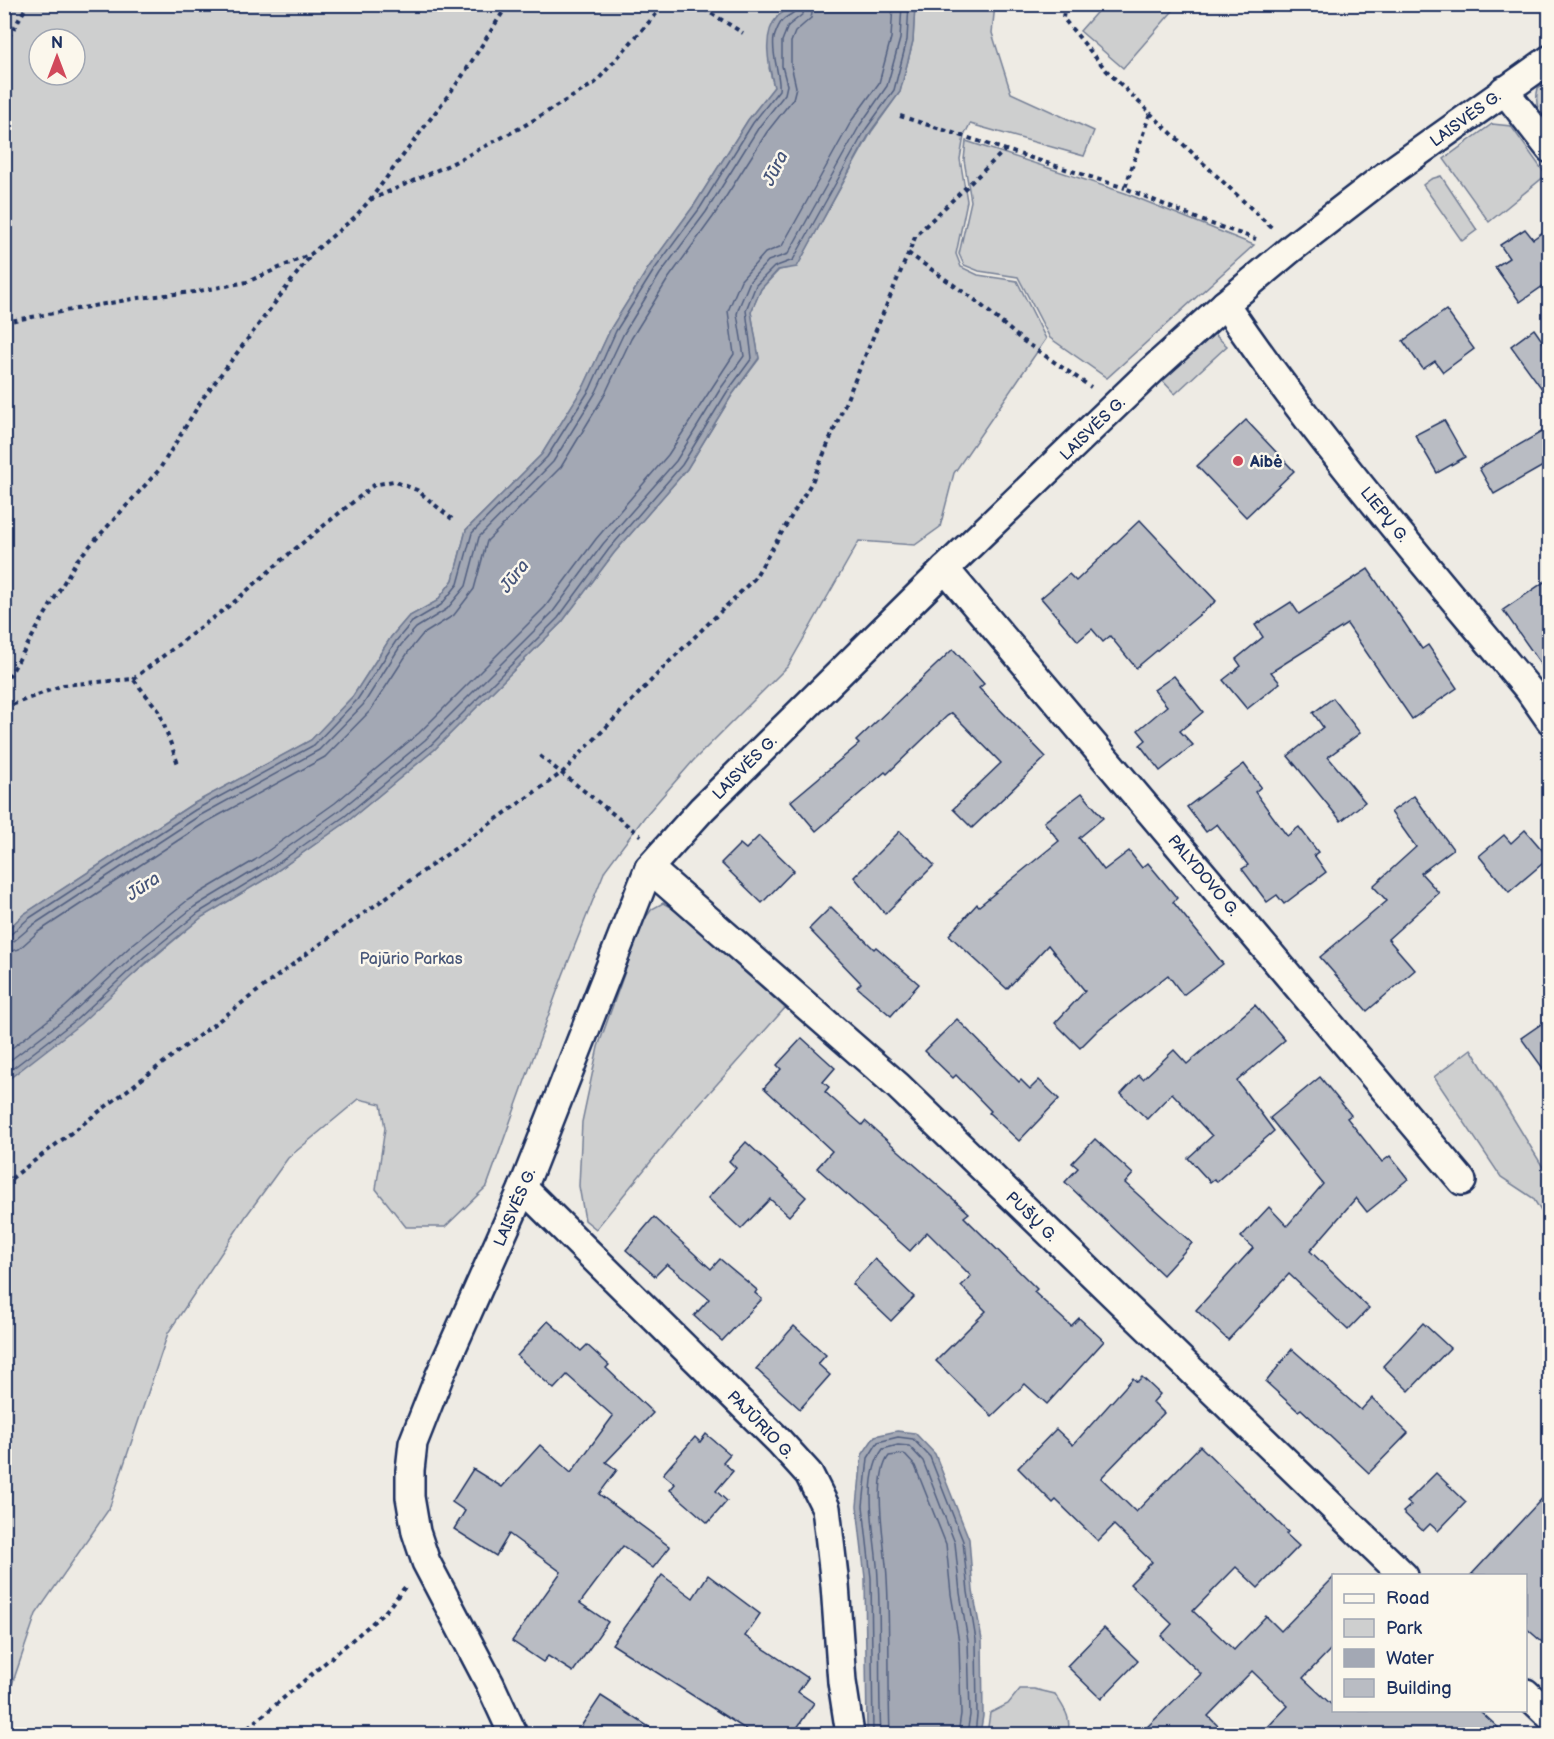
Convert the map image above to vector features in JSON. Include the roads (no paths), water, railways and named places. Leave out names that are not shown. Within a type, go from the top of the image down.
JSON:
[{"type":"street","name":"LAISVĖS G.","points":[[513,1734],[490,1684],[426,1562],[416,1532],[410,1497],[413,1443],[431,1396],[523,1188],[655,860],[702,809],[945,569],[1225,304],[1292,248],[1385,176],[1550,58]]},
{"type":"street","points":[[1504,90],[1550,149]]},
{"type":"street","name":"LIEPŲ G.","points":[[1225,304],[1247,337],[1342,461],[1529,690],[1550,720]]},
{"type":"street","name":"PALYDOVO G.","points":[[945,569],[1462,1181]]},
{"type":"street","name":"PUŠŲ G.","points":[[655,860],[898,1086],[1403,1574]]},
{"type":"street","name":"PAJŪRIO G.","points":[[523,1188],[780,1441],[809,1474],[826,1508],[835,1585],[842,1682],[850,1734]]},
{"type":"street","points":[[1527,1694],[1550,1716]]},
{"type":"water","name":"Jūra","points":[[795,5],[915,5],[913,41],[900,92],[871,131],[797,267],[778,270],[761,289],[751,312],[759,358],[732,395],[687,469],[614,553],[562,622],[434,750],[348,821],[267,878],[202,917],[148,961],[80,1024],[5,1082],[5,932],[24,914],[191,805],[311,740],[353,696],[391,637],[408,617],[437,601],[453,580],[466,530],[542,454],[584,386],[611,328],[649,267],[695,204],[748,120],[774,87],[768,50],[770,32],[778,16]]},
{"type":"water","points":[[897,1431],[915,1433],[935,1454],[969,1539],[973,1591],[982,1640],[983,1716],[980,1734],[868,1734],[865,1578],[857,1506],[862,1455],[875,1436]]},
{"type":"place","name":"Aibė","points":[[1238,461]]},
{"type":"park label","name":"Pajūrio Parkas","points":[[411,958]]}]
